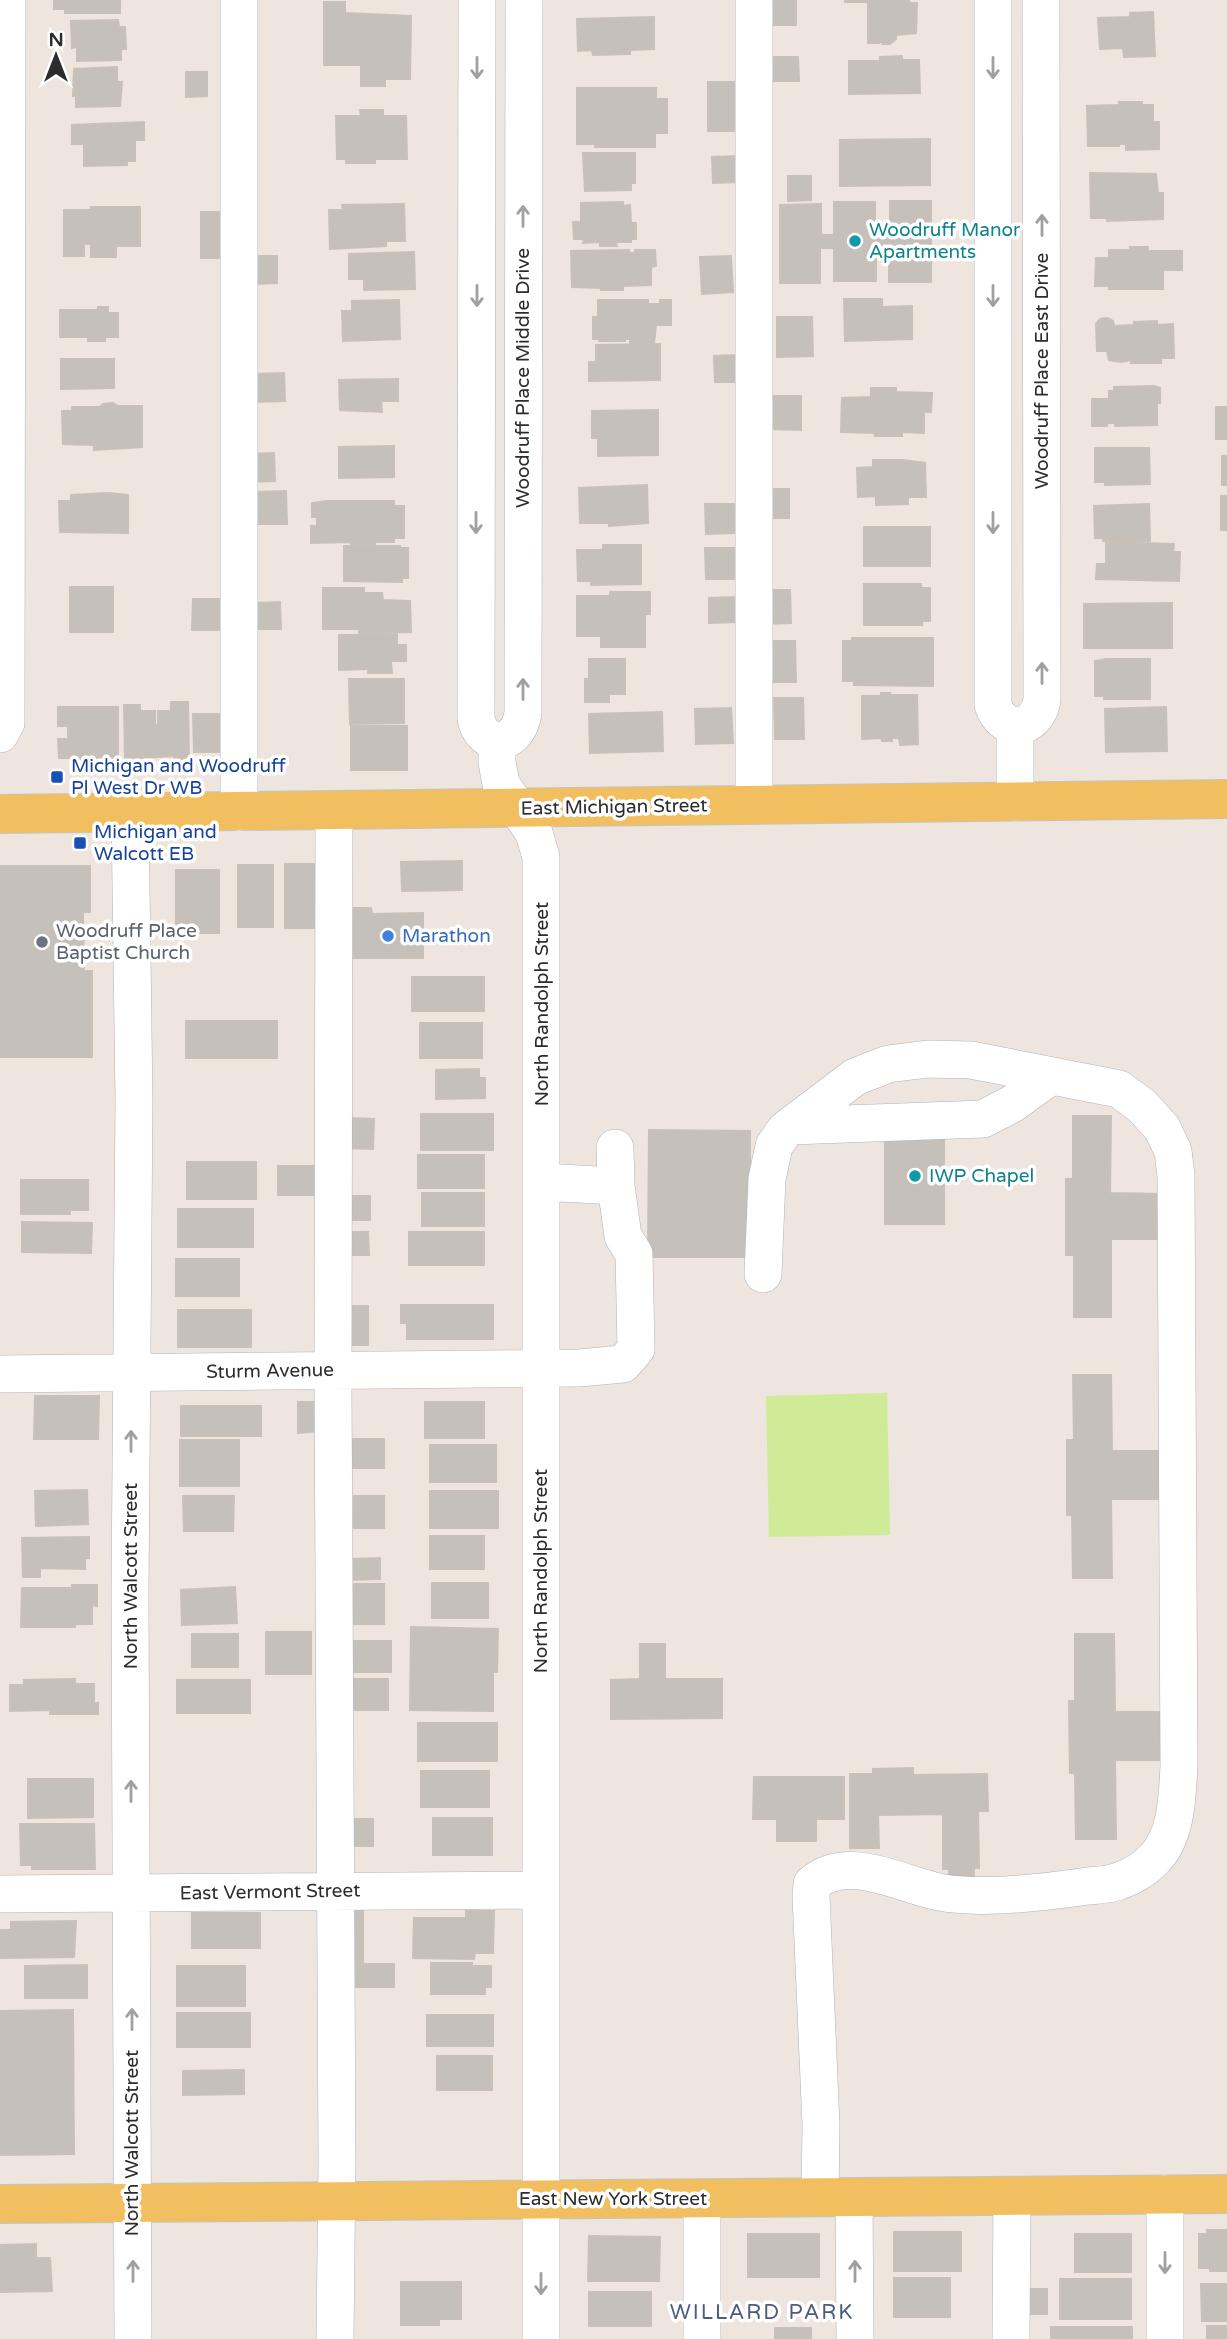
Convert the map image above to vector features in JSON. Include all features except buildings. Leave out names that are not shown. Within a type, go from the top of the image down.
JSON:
[{"type":"main road","name":"East Michigan Street","points":[[0,814],[1227,799]]},
{"type":"main road","name":"East New York Street","points":[[0,2204],[1227,2194]]},
{"type":"street","points":[[0,734],[6,723],[6,0]]},
{"type":"street","points":[[239,0],[239,812]]},
{"type":"street","points":[[477,0],[476,718],[483,733],[496,740],[496,762],[501,784],[517,809]]},
{"type":"street","name":"Woodruff Place Middle Drive","points":[[496,740],[516,734],[522,726],[523,713],[524,0]]},
{"type":"street","points":[[754,0],[754,805]]},
{"type":"street","points":[[993,0],[993,705],[1003,721],[1016,725],[1016,802]]},
{"type":"street","name":"Woodruff Place East Drive","points":[[1016,725],[1024,725],[1036,717],[1042,700],[1041,0]]},
{"type":"street","name":"North Randolph Street","points":[[517,809],[534,832],[541,857],[541,2339]]},
{"type":"street","points":[[334,811],[335,2339]]},
{"type":"street","name":"North Walcott Street","points":[[130,813],[134,1100],[131,1373],[133,2339]]},
{"type":"street","points":[[763,1273],[767,1179],[774,1146],[791,1126],[855,1077],[888,1064],[928,1059],[971,1060],[1119,1089],[1142,1106],[1162,1128],[1174,1151],[1180,1549],[1179,1767],[1174,1813],[1167,1840],[1155,1859],[1136,1874],[1117,1882],[1061,1890],[959,1896],[864,1871],[834,1872],[812,1884],[821,2125],[837,2197],[855,2339]]},
{"type":"street","points":[[791,1126],[983,1119],[1012,1104],[1051,1076]]},
{"type":"street","name":"Sturm Avenue","points":[[0,1374],[623,1364],[636,1349],[634,1254],[623,1236],[616,1186],[615,1148]]},
{"type":"street","points":[[542,1182],[616,1186]]},
{"type":"street","name":"East Vermont Street","points":[[0,1894],[540,1890]]},
{"type":"street","points":[[1164,2194],[1165,2339]]},
{"type":"street","points":[[1011,2339],[1012,2196]]},
{"type":"street","points":[[702,2199],[702,2339]]},
{"type":"green space","points":[[887,1393],[890,1535],[769,1537],[766,1396]]},
{"type":"place","name":"Woodruff Manor Apartments","points":[[855,241]]},
{"type":"place","name":"Michigan and Woodruff Pl West Dr WB","points":[[57,777]]},
{"type":"place","name":"Michigan and Walcott EB","points":[[80,843]]},
{"type":"place","name":"Marathon","points":[[388,936]]},
{"type":"place","name":"Woodruff Place Baptist Church","points":[[42,942]]},
{"type":"place","name":"IWP Chapel","points":[[915,1176]]},
{"type":"district","name":"WILLARD PARK","points":[[762,2312]]}]
